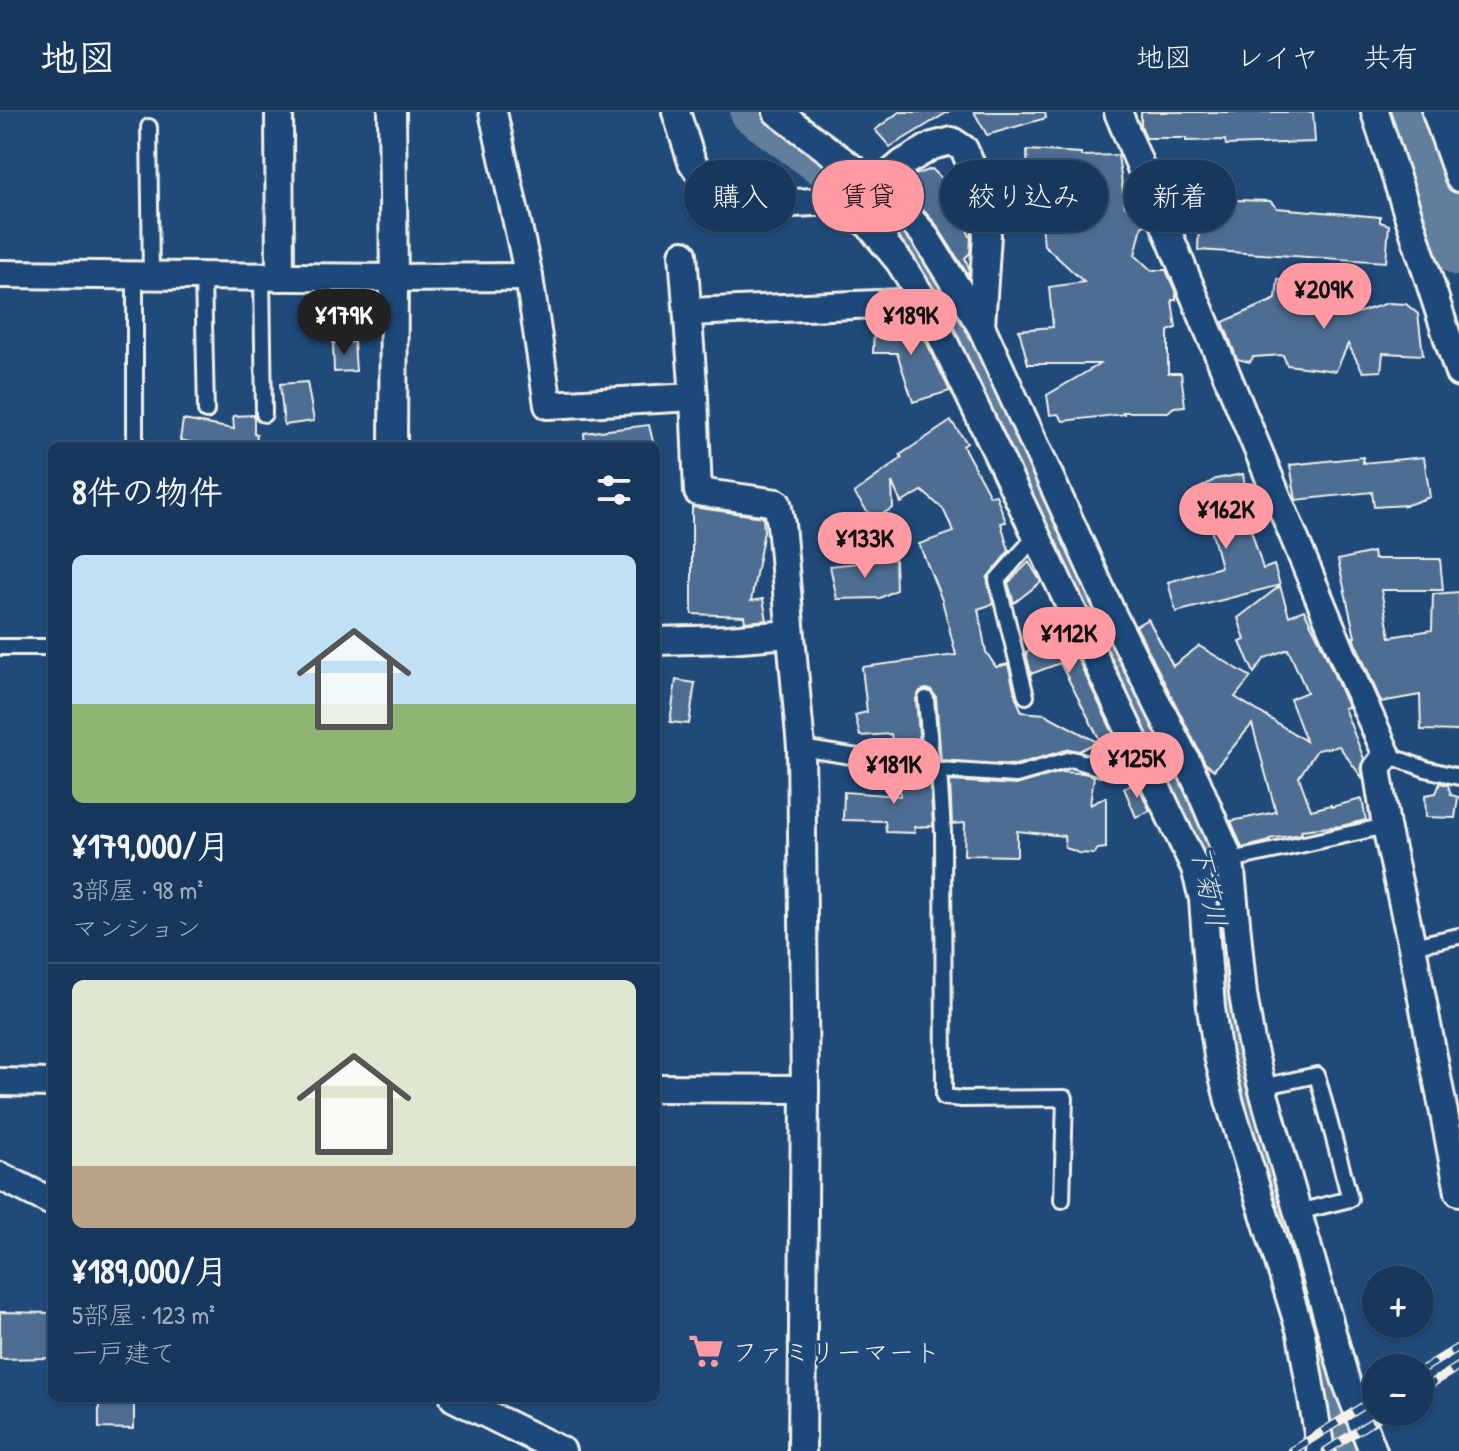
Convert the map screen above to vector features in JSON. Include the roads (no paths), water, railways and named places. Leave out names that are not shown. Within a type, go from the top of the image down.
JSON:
[{"type":"street","points":[[271,277],[279,112]]},
{"type":"street","points":[[392,112],[393,442]]},
{"type":"street","points":[[493,112],[529,277],[548,405],[694,397]]},
{"type":"street","points":[[676,112],[692,162],[706,183],[725,197],[773,204],[835,201],[869,225],[899,261],[925,302],[1195,868],[1203,899],[1211,1008],[1218,1056],[1301,1333],[1321,1451]]},
{"type":"street","points":[[777,112],[806,123],[846,160]]},
{"type":"street","points":[[1118,112],[1387,755],[1377,768],[1386,826],[1459,1192]]},
{"type":"street","points":[[1375,112],[1459,373]]},
{"type":"street","points":[[1436,112],[1459,178]]},
{"type":"street","points":[[908,160],[932,146],[952,141],[964,149],[982,190],[987,235],[981,326]]},
{"type":"street","points":[[922,232],[981,326],[1113,616],[1196,780],[1230,861],[1243,994],[1251,1042],[1345,1378],[1373,1451]]},
{"type":"street","points":[[683,254],[698,492],[777,503],[781,524],[801,748],[805,1089],[802,1451]]},
{"type":"street","points":[[0,274],[529,277]]},
{"type":"street","points":[[688,312],[925,302]]},
{"type":"street","points":[[660,641],[790,634]]},
{"type":"street","points":[[0,1082],[48,1083]]},
{"type":"street","points":[[660,1088],[805,1089]]},
{"type":"street","points":[[0,1176],[48,1200]]},
{"type":"street","points":[[462,1402],[562,1451]]},
{"type":"lane","points":[[1445,139],[1454,112]]},
{"type":"lane","points":[[135,442],[149,127]]},
{"type":"lane","points":[[203,277],[206,411]]},
{"type":"lane","points":[[264,414],[271,277]]},
{"type":"lane","points":[[1026,696],[997,580],[1036,536]]},
{"type":"lane","points":[[0,647],[48,647]]},
{"type":"lane","points":[[926,699],[943,832],[944,1097],[1065,1098],[1062,1200]]},
{"type":"lane","points":[[801,748],[936,770],[1016,775],[1072,759],[1101,768],[1141,752]]},
{"type":"lane","points":[[1387,755],[1459,777]]},
{"type":"lane","points":[[1195,868],[1386,826]]},
{"type":"lane","points":[[1412,946],[1459,936]]},
{"type":"lane","points":[[1262,1087],[1317,1075],[1350,1199],[1298,1212]]},
{"type":"waterway","name":"下菊川","points":[[752,112],[866,196],[914,246],[938,284],[1205,845],[1218,900],[1223,985],[1239,1074],[1346,1451]]},
{"type":"waterway","points":[[1411,112],[1459,254]]},
{"type":"railway","points":[[1434,1362],[1459,1347]]},
{"type":"railway","points":[[1434,1382],[1459,1366]]},
{"type":"railway","points":[[1292,1451],[1362,1407]]},
{"type":"railway","points":[[1326,1451],[1365,1426]]},
{"type":"place","name":"ファミリーマート","points":[[706,1351]]}]
